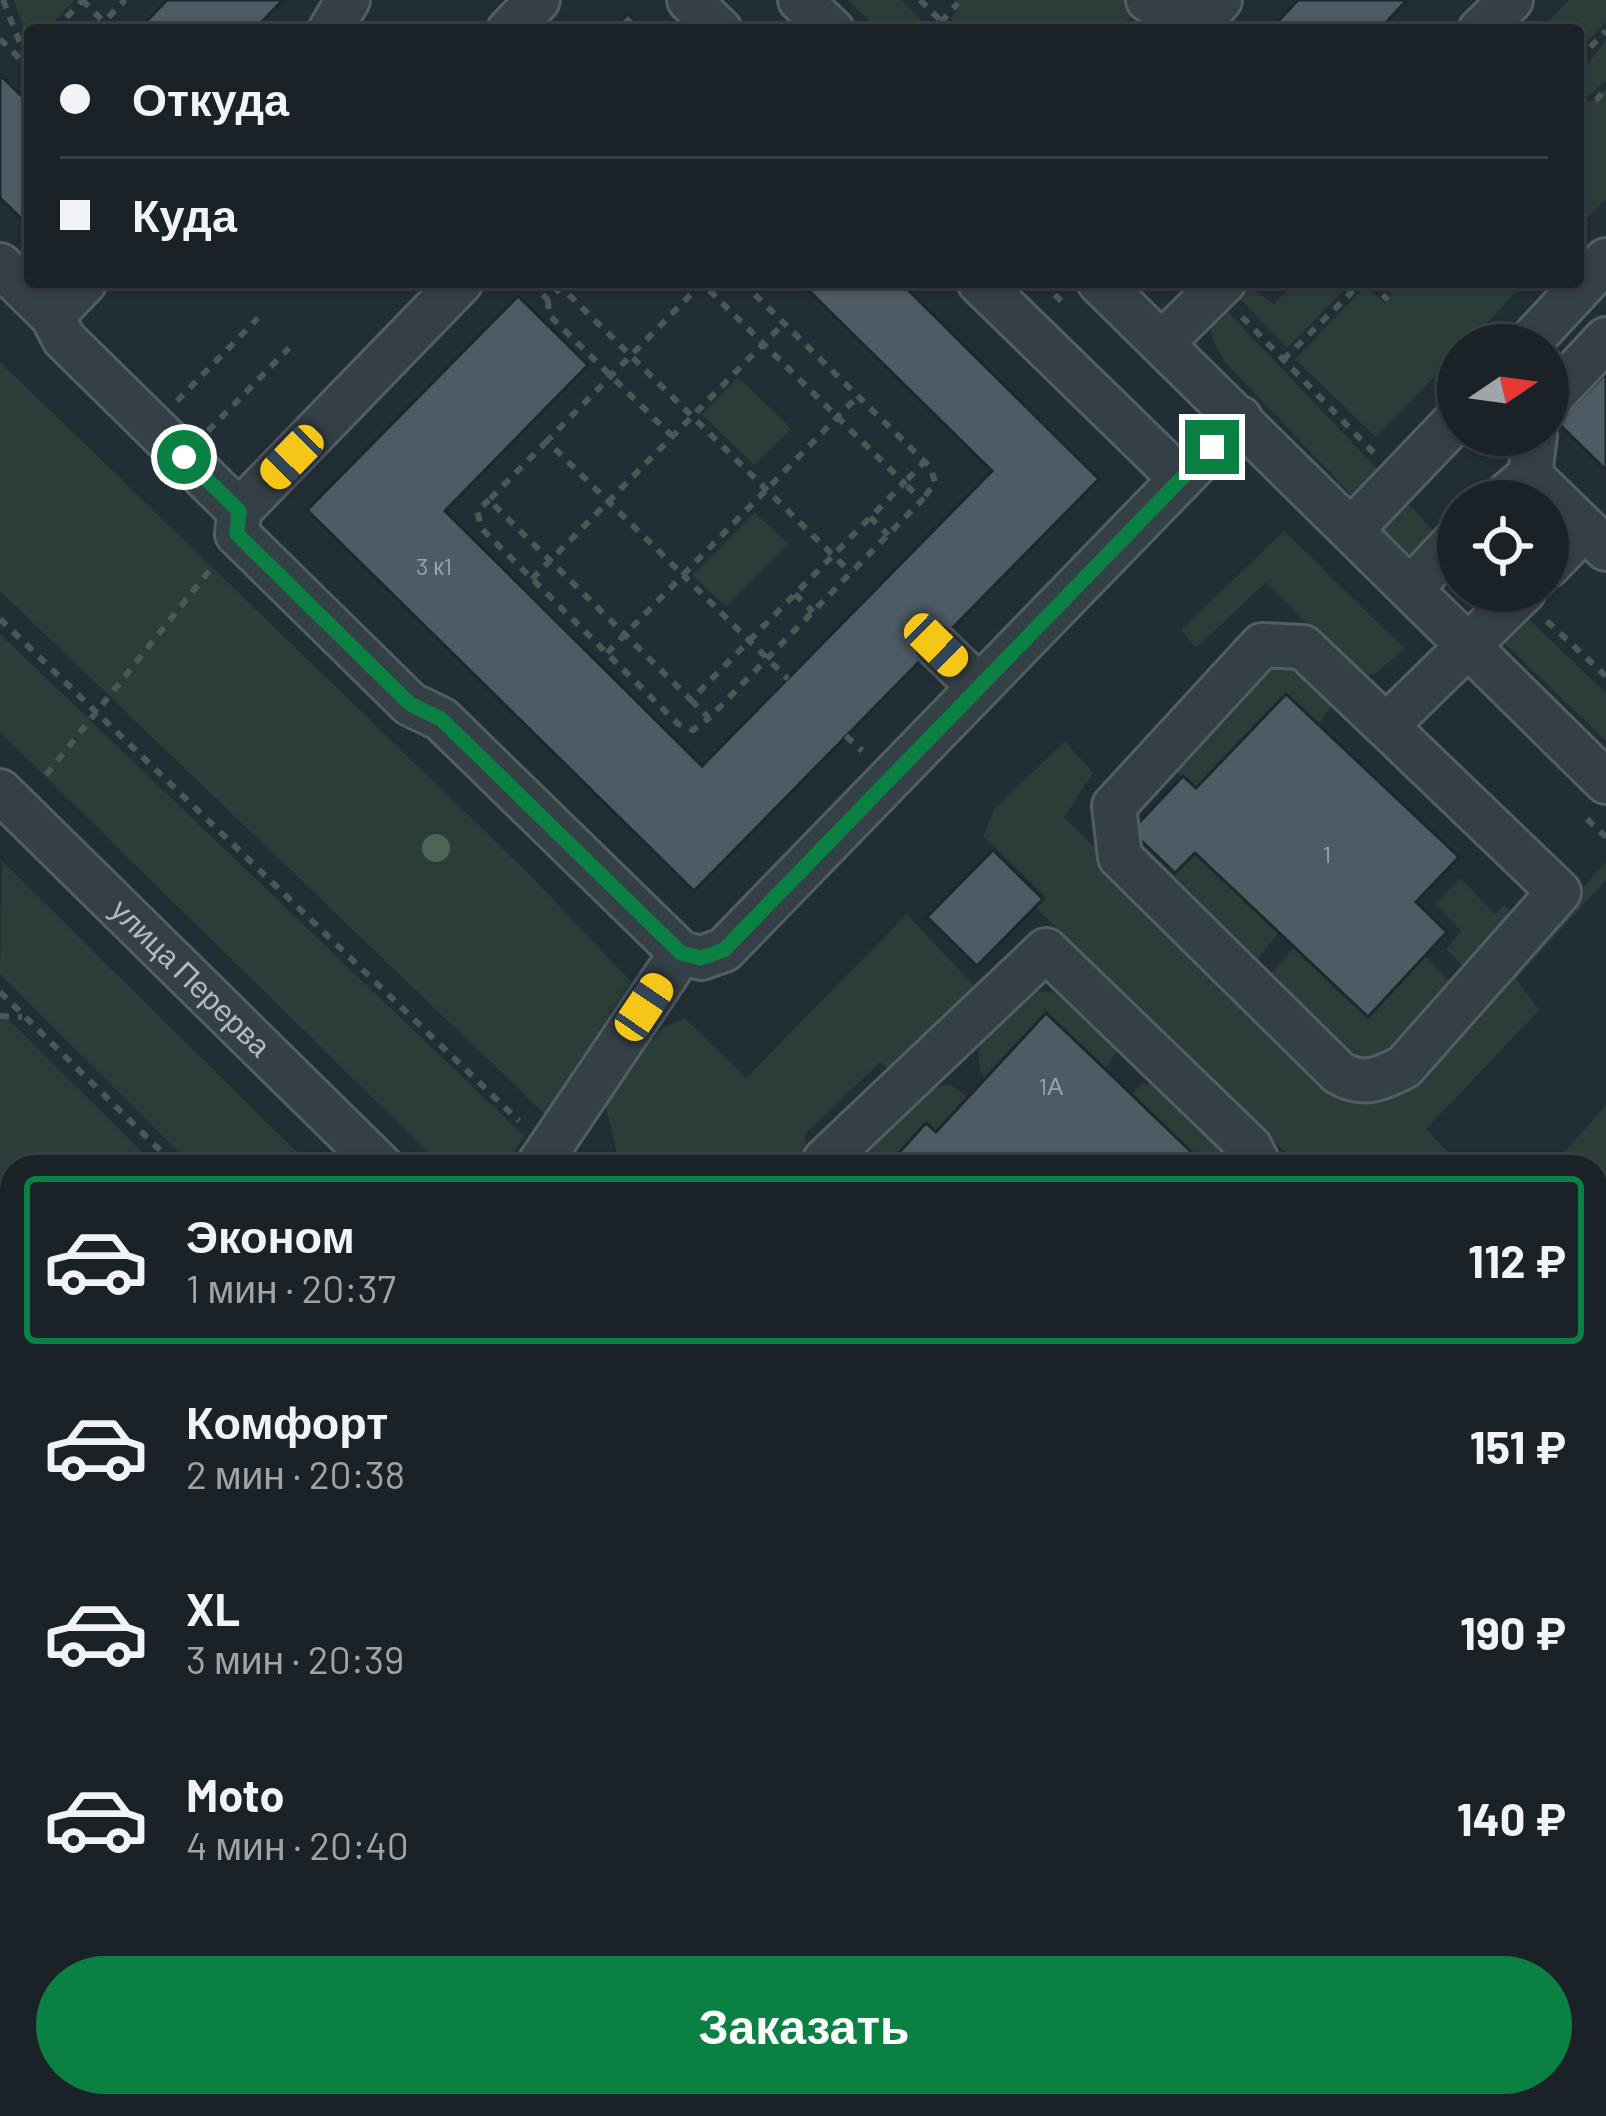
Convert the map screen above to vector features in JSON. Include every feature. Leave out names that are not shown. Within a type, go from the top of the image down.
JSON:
[{"type":"street","points":[[515,24],[538,0]]},
{"type":"street","points":[[689,0],[714,24]]},
{"type":"street","points":[[800,0],[826,24]]},
{"type":"street","points":[[1148,0],[1180,20],[1202,19],[1220,0]]},
{"type":"street","points":[[1486,24],[1511,0]]},
{"type":"street","points":[[1584,284],[1606,260]]},
{"type":"street","points":[[0,266],[52,316],[64,339],[184,457],[238,523],[410,704],[441,719],[681,953],[701,958],[724,950],[1240,418]]},
{"type":"street","points":[[52,316],[79,288]]},
{"type":"street","points":[[238,523],[455,288]]},
{"type":"street","points":[[985,288],[1181,479]]},
{"type":"street","points":[[1105,288],[1606,782]]},
{"type":"street","points":[[1163,342],[1218,288]]},
{"type":"street","points":[[1547,324],[1580,288]]},
{"type":"street","points":[[1569,379],[1606,339]]},
{"type":"street","points":[[1351,530],[1437,440]]},
{"type":"street","points":[[1522,470],[1595,540],[1569,558]]},
{"type":"street","points":[[1411,588],[1437,560]]},
{"type":"street","points":[[1386,726],[1466,644],[1505,612]]},
{"type":"street","points":[[936,645],[979,687]]},
{"type":"street","points":[[1262,645],[1303,646],[1386,726],[1559,892],[1404,1067],[1379,1080],[1356,1082],[1339,1073],[1120,857],[1114,806],[1262,645]]},
{"type":"street","name":"улица Перерва","points":[[0,791],[370,1155]]},
{"type":"street","points":[[830,1155],[1046,950],[1254,1155]]},
{"type":"street","points":[[545,1155],[681,953]]},
{"type":"path","points":[[3,0],[24,53]]},
{"type":"path","points":[[59,24],[82,0],[104,22],[125,0]]},
{"type":"path","points":[[920,0],[943,24]]},
{"type":"path","points":[[941,22],[958,3]]},
{"type":"path","points":[[1584,54],[1606,31]]},
{"type":"path","points":[[536,288],[548,300],[549,315],[673,436]]},
{"type":"path","points":[[548,300],[558,288]]},
{"type":"path","points":[[565,288],[851,573]]},
{"type":"path","points":[[696,288],[478,511],[478,524],[684,728],[698,728],[709,718],[935,483],[924,462],[748,288]]},
{"type":"path","points":[[708,288],[922,500]]},
{"type":"path","points":[[1222,288],[1283,360],[1401,479]]},
{"type":"path","points":[[1283,360],[1360,288]]},
{"type":"path","points":[[1373,288],[1388,300]]},
{"type":"path","points":[[152,426],[258,318]]},
{"type":"path","points":[[532,579],[784,323]]},
{"type":"path","points":[[184,457],[289,348]]},
{"type":"path","points":[[607,652],[858,396]]},
{"type":"path","points":[[547,441],[788,679]]},
{"type":"path","points":[[691,700],[924,462]]},
{"type":"path","points":[[489,500],[709,718]]},
{"type":"path","points":[[870,517],[888,535]]},
{"type":"path","points":[[46,775],[238,523]]},
{"type":"path","points":[[795,594],[812,612]]},
{"type":"path","points":[[1553,612],[1606,676]]},
{"type":"path","points":[[0,619],[540,1155]]},
{"type":"path","points":[[0,992],[165,1155]]},
{"type":"path","points":[[0,1016],[26,1017]]},
{"type":"green space","points":[[14,0],[74,1],[52,24],[24,24],[24,29]]},
{"type":"green space","points":[[848,0],[901,0],[925,24],[873,24]]},
{"type":"green space","points":[[955,0],[1129,0],[1130,17],[1124,24],[957,24],[951,18],[960,6]]},
{"type":"green space","points":[[1569,0],[1606,0],[1606,22],[1584,45],[1584,24],[1546,24]]},
{"type":"green space","points":[[1606,40],[1606,81],[1584,96],[1584,68]]},
{"type":"green space","points":[[1606,89],[1606,199],[1584,222],[1584,101],[1595,100]]},
{"type":"green space","points":[[1239,288],[1252,288],[1274,304],[1289,288],[1346,288],[1287,348],[1235,293]]},
{"type":"green space","points":[[1364,288],[1385,304],[1392,295],[1384,288],[1520,288],[1485,324],[1437,324],[1437,374],[1376,437],[1295,359]]},
{"type":"green space","points":[[1221,305],[1387,479],[1359,503],[1227,364],[1212,334],[1212,321]]},
{"type":"green space","points":[[0,362],[529,874],[639,990],[549,1118],[0,591]]},
{"type":"green space","points":[[738,377],[791,429],[754,465],[702,414]]},
{"type":"green space","points":[[1402,497],[1437,535],[1437,544],[1414,565],[1377,524]]},
{"type":"green space","points":[[755,512],[788,544],[726,607],[693,575]]},
{"type":"green space","points":[[1284,531],[1405,649],[1373,675],[1356,674],[1266,582],[1196,648],[1181,630]]},
{"type":"green space","points":[[1516,612],[1521,612],[1606,693],[1606,741],[1501,640]]},
{"type":"green space","points":[[0,634],[524,1136],[512,1155],[431,1155],[0,732]]},
{"type":"green space","points":[[1289,665],[1336,700],[1318,725],[1196,788],[1177,772],[1179,756],[1269,669]]},
{"type":"green space","points":[[1065,741],[1093,773],[1064,817],[1353,1099],[1469,1012],[1606,862],[1606,880],[1516,979],[1539,1010],[1426,1129],[1451,1155],[1288,1155],[1035,907],[1045,896],[983,836],[995,808]]},
{"type":"green space","points":[[1131,831],[1195,853],[1278,933],[1249,970],[1136,855]]},
{"type":"green space","points":[[2,861],[300,1155],[182,1155],[0,974]]},
{"type":"green space","points":[[1460,878],[1495,914],[1504,905],[1519,921],[1470,973],[1446,949],[1461,931],[1436,904]]},
{"type":"green space","points":[[907,914],[978,990],[896,1077],[880,1062],[805,1134],[806,1155],[617,1155],[604,1098],[662,1028],[685,1018],[746,1078]]},
{"type":"green space","points":[[1294,948],[1368,1017],[1425,956],[1456,988],[1407,1042],[1358,1070],[1263,982]]},
{"type":"green space","points":[[1030,991],[1074,994],[1121,1045],[1105,1069],[1046,1014],[985,1079],[979,1065],[982,1040]]},
{"type":"green space","points":[[0,1011],[145,1155],[0,1155]]},
{"type":"green space","points":[[1143,1083],[1168,1088],[1232,1155],[1194,1155],[1132,1095]]},
{"type":"green space","points":[[949,1084],[968,1097],[936,1132],[925,1123],[897,1155],[866,1155],[927,1090]]},
{"type":"green space","points":[[1606,1105],[1606,1155],[1562,1155]]},
{"type":"building","points":[[167,0],[283,0],[260,24],[144,24]]},
{"type":"building","points":[[1298,0],[1407,0],[1385,24],[1276,24]]},
{"type":"building","points":[[628,14],[638,24],[618,24]]},
{"type":"building","points":[[0,75],[24,98],[24,221],[0,198]]},
{"type":"building","points":[[806,288],[906,288],[1099,479],[694,891],[307,510],[518,296],[588,365],[445,511],[702,766],[992,471]]},
{"type":"building","points":[[1606,373],[1606,470],[1569,434],[1569,412]]},
{"type":"building","points":[[1286,694],[1459,857],[1416,902],[1447,932],[1368,1017],[1195,853],[1175,873],[1131,831],[1183,776],[1196,788]]},
{"type":"building","points":[[993,850],[1043,899],[977,966],[927,917]]},
{"type":"building","points":[[1046,1013],[1194,1155],[897,1155],[926,1123],[936,1132]]},
{"type":"route","points":[[184,457],[239,511],[237,534],[410,704],[441,719],[681,953],[701,958],[724,950],[1212,447]]}]
